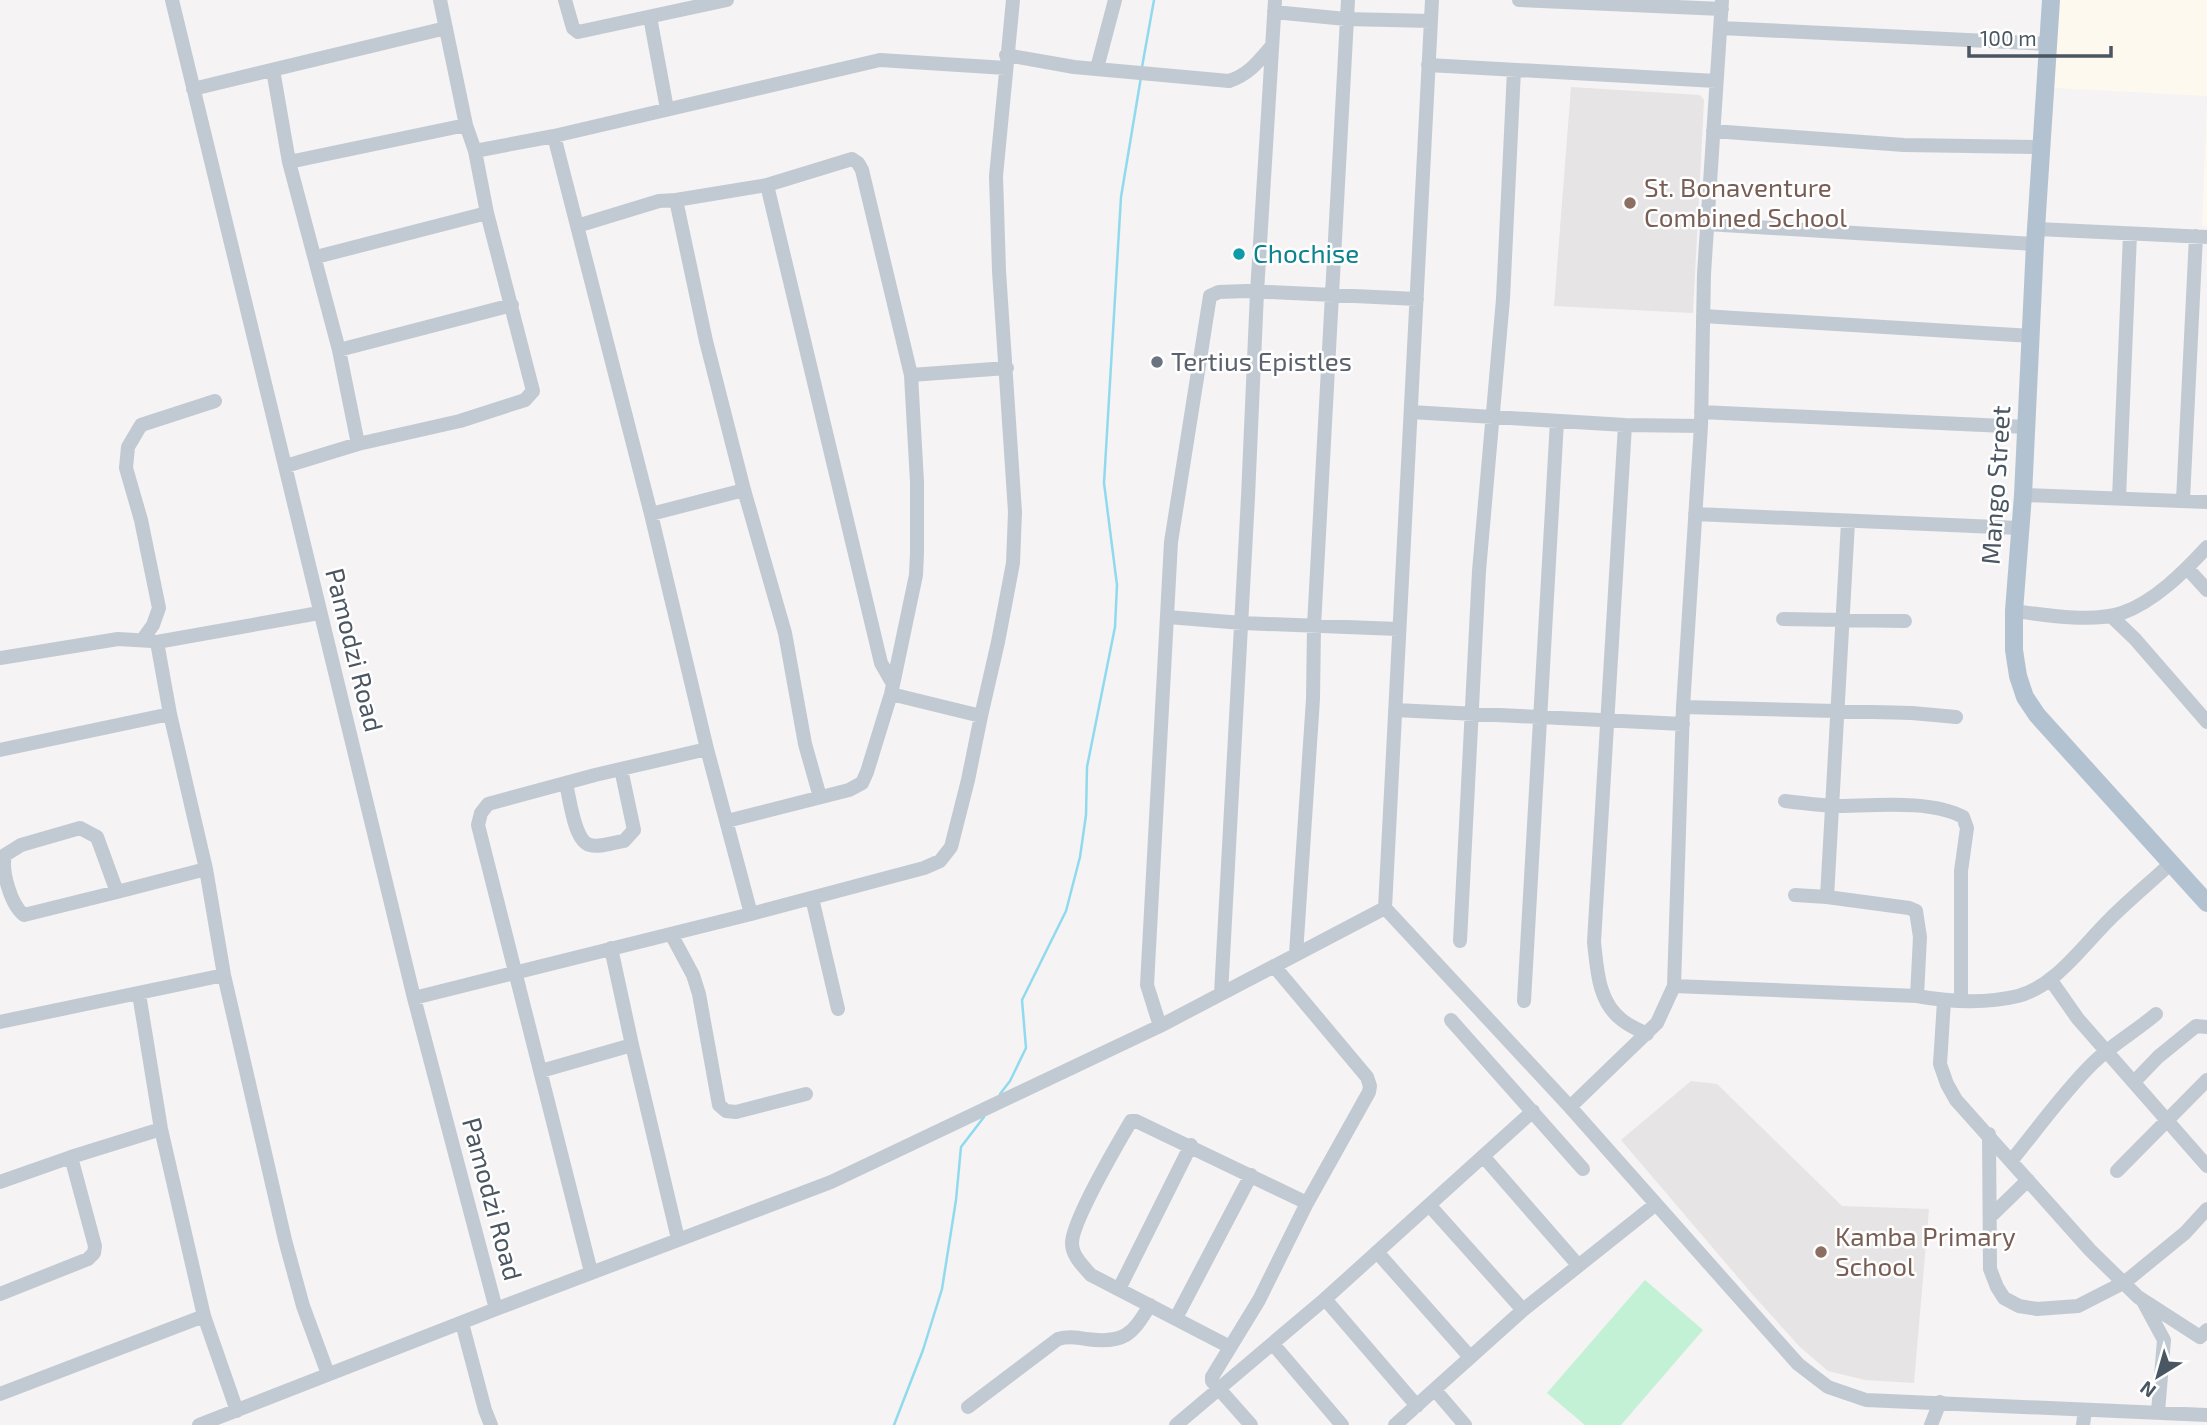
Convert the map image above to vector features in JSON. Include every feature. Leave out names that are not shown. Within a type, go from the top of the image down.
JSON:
[{"type":"main road","name":"Mango Street","points":[[2051,0],[2014,611],[2014,650],[2018,676],[2025,697],[2037,715],[2207,903]]},
{"type":"street","name":"Pamodzi Road","points":[[172,0],[414,998],[496,1309]]},
{"type":"street","points":[[286,466],[358,444],[460,421],[526,400],[533,391],[487,213],[475,151],[466,125],[440,0]]},
{"type":"street","points":[[565,0],[573,28],[578,32],[727,0]]},
{"type":"street","points":[[414,998],[924,869],[940,861],[951,847],[999,642],[1013,563],[1015,512],[999,271],[996,176],[1013,0]]},
{"type":"street","points":[[1097,68],[1115,0]]},
{"type":"street","points":[[1296,954],[1313,699],[1314,626],[1348,0]]},
{"type":"street","points":[[1432,0],[1384,908],[1570,1107],[1798,1364],[1828,1387],[1866,1400],[1940,1402],[2084,1418],[2158,1412],[2207,1415]]},
{"type":"street","points":[[1520,0],[1722,4],[1707,224],[1701,419],[1683,707],[1674,986],[1657,1023],[1570,1107]]},
{"type":"street","points":[[1221,994],[1274,6],[1346,19],[1431,21]]},
{"type":"street","points":[[650,18],[667,109]]},
{"type":"street","points":[[193,89],[446,28]]},
{"type":"street","points":[[1721,28],[2049,44]]},
{"type":"street","points":[[475,151],[554,136],[880,60],[1006,61],[1230,81],[1240,78],[1252,69],[1270,48]]},
{"type":"street","points":[[1428,65],[1716,80]]},
{"type":"street","points":[[273,70],[289,162],[340,350],[358,444]]},
{"type":"street","points":[[1461,941],[1479,571],[1503,299],[1514,70]]},
{"type":"street","points":[[289,162],[466,125]]},
{"type":"street","points":[[1713,131],[1904,145],[2042,147]]},
{"type":"street","points":[[554,136],[651,514],[707,749],[751,914]]},
{"type":"street","points":[[577,226],[659,201],[767,185],[852,159],[862,170],[911,375],[917,482],[917,554],[892,689],[862,783],[849,789],[727,821]]},
{"type":"street","points":[[767,185],[881,663],[892,689]]},
{"type":"street","points":[[676,200],[706,341],[776,609],[785,633],[805,744],[820,797]]},
{"type":"street","points":[[316,257],[487,213]]},
{"type":"street","points":[[1707,224],[2036,236],[2130,233],[2202,236],[2183,500]]},
{"type":"street","points":[[2119,498],[2130,233]]},
{"type":"street","points":[[1160,1026],[1147,985],[1171,542],[1210,296],[1219,292],[1257,292],[1417,299]]},
{"type":"street","points":[[340,350],[512,305]]},
{"type":"street","points":[[1703,316],[2032,336]]},
{"type":"street","points":[[911,375],[1007,368]]},
{"type":"street","points":[[215,401],[141,425],[128,447],[126,468],[141,520],[159,608],[151,639],[206,869],[224,975],[285,1240],[303,1306],[328,1374]]},
{"type":"street","points":[[1412,412],[1625,425],[1701,419],[2026,427]]},
{"type":"street","points":[[1524,1001],[1558,421]]},
{"type":"street","points":[[1625,425],[1594,942],[1599,982],[1608,1004],[1621,1020],[1647,1034]]},
{"type":"street","points":[[651,514],[744,490]]},
{"type":"street","points":[[2023,495],[2207,502]]},
{"type":"street","points":[[1695,513],[2019,528]]},
{"type":"street","points":[[1827,897],[1848,522]]},
{"type":"street","points":[[2014,611],[2082,617],[2111,616],[2136,606],[2188,568],[2207,547]]},
{"type":"street","points":[[2188,568],[2207,590]]},
{"type":"street","points":[[0,659],[118,639],[151,639],[319,613]]},
{"type":"street","points":[[2111,616],[2135,639],[2207,722]]},
{"type":"street","points":[[1168,617],[1242,623],[1398,629]]},
{"type":"street","points":[[1783,620],[1906,621]]},
{"type":"street","points":[[892,689],[981,716]]},
{"type":"street","points":[[1683,707],[1956,717]]},
{"type":"street","points":[[1395,710],[1683,724]]},
{"type":"street","points":[[0,750],[170,714]]},
{"type":"street","points":[[591,1272],[478,825],[481,813],[488,804],[707,749]]},
{"type":"street","points":[[566,784],[578,832],[584,841],[596,845],[624,841],[634,830],[621,769]]},
{"type":"street","points":[[1785,801],[1832,806],[1904,805],[1955,813],[1963,817],[1967,828],[1961,871],[1961,1001]]},
{"type":"street","points":[[117,891],[97,837],[80,828],[21,845],[5,855],[2,866],[16,908],[24,915],[206,869]]},
{"type":"street","points":[[1674,986],[1917,996],[1944,1001],[2020,995],[2050,979],[2170,864]]},
{"type":"street","points":[[1796,895],[1827,897],[1916,911],[1920,937],[1917,996]]},
{"type":"street","points":[[812,898],[838,1009]]},
{"type":"street","points":[[199,1425],[591,1272],[831,1182],[1160,1026],[1384,908]]},
{"type":"street","points":[[671,934],[693,975],[699,993],[719,1105],[726,1111],[736,1112],[806,1094]]},
{"type":"street","points":[[611,948],[678,1240]]},
{"type":"street","points":[[1251,1425],[1212,1381],[1212,1377],[1259,1300],[1307,1203],[1369,1093],[1370,1086],[1354,1059],[1274,966]]},
{"type":"street","points":[[0,1022],[224,975]]},
{"type":"street","points":[[2050,979],[2078,1019],[2207,1166]]},
{"type":"street","points":[[139,994],[161,1129],[204,1316],[237,1411]]},
{"type":"street","points":[[1944,1001],[1940,1064],[1956,1100],[2091,1250],[2146,1305],[2164,1340],[2158,1412]]},
{"type":"street","points":[[2012,1160],[2090,1066],[2156,1014]]},
{"type":"street","points":[[1451,1020],[1583,1169]]},
{"type":"street","points":[[2134,1082],[2158,1057],[2196,1026],[2207,1027]]},
{"type":"street","points":[[541,1071],[632,1045]]},
{"type":"street","points":[[2117,1171],[2207,1080]]},
{"type":"street","points":[[1176,1425],[1325,1299],[1533,1111]]},
{"type":"street","points":[[1230,1347],[1091,1275],[1079,1261],[1072,1246],[1073,1231],[1131,1121],[1142,1123],[1191,1145],[1307,1203]]},
{"type":"street","points":[[0,1182],[161,1129]]},
{"type":"street","points":[[1989,1134],[1987,1174],[1990,1269],[2004,1298],[2019,1306],[2037,1309],[2078,1306],[2125,1282],[2185,1233],[2207,1209]]},
{"type":"street","points":[[1119,1289],[1191,1145]]},
{"type":"street","points":[[1483,1156],[1578,1265]]},
{"type":"street","points":[[0,1294],[88,1259],[94,1253],[95,1246],[71,1157]]},
{"type":"street","points":[[1176,1318],[1251,1175]]},
{"type":"street","points":[[1990,1217],[2028,1180]]},
{"type":"street","points":[[1395,1425],[1523,1310],[1656,1204]]},
{"type":"street","points":[[1430,1206],[1523,1310]]},
{"type":"street","points":[[1377,1252],[1470,1357]]},
{"type":"street","points":[[2138,1297],[2200,1337],[2207,1330]]},
{"type":"street","points":[[1325,1299],[1417,1406]]},
{"type":"street","points":[[968,1407],[1058,1339],[1067,1336],[1100,1341],[1129,1335],[1150,1305]]},
{"type":"street","points":[[0,1394],[204,1316]]},
{"type":"street","points":[[462,1323],[491,1425]]},
{"type":"street","points":[[1273,1344],[1342,1425]]},
{"type":"street","points":[[1435,1390],[1465,1425]]},
{"type":"street","points":[[1931,1425],[1940,1402]]},
{"type":"shaded area","points":[[2058,0],[2207,0],[2207,96],[2054,88]]},
{"type":"shaded area","name":"St. Bonaventure Combined School","points":[[1571,87],[1700,95],[1704,100],[1693,313],[1554,306]]},
{"type":"shaded area","points":[[2207,100],[2207,226],[2202,226]]},
{"type":"shaded area","name":"Kamba Primary School","points":[[1691,1081],[1717,1084],[1842,1206],[1929,1209],[1914,1383],[1865,1380],[1828,1371],[1800,1347],[1753,1295],[1621,1140]]},
{"type":"green space","points":[[1645,1280],[1703,1330],[1621,1425],[1585,1425],[1547,1393]]},
{"type":"waterway","points":[[1142,67],[1154,0]]},
{"type":"waterway","points":[[1000,1094],[1010,1081],[1026,1048],[1022,1000],[1066,911],[1080,857],[1086,815],[1087,767],[1115,627],[1117,585],[1104,483],[1121,197],[1141,77]]},
{"type":"waterway","points":[[894,1425],[923,1350],[942,1289],[961,1147],[984,1117]]},
{"type":"place","name":"St. Bonaventure Combined School","points":[[1630,203]]},
{"type":"place","name":"Chochise","points":[[1239,254]]},
{"type":"place","name":"Tertius Epistles","points":[[1157,362]]},
{"type":"place","name":"Kamba Primary School","points":[[1821,1252]]}]
